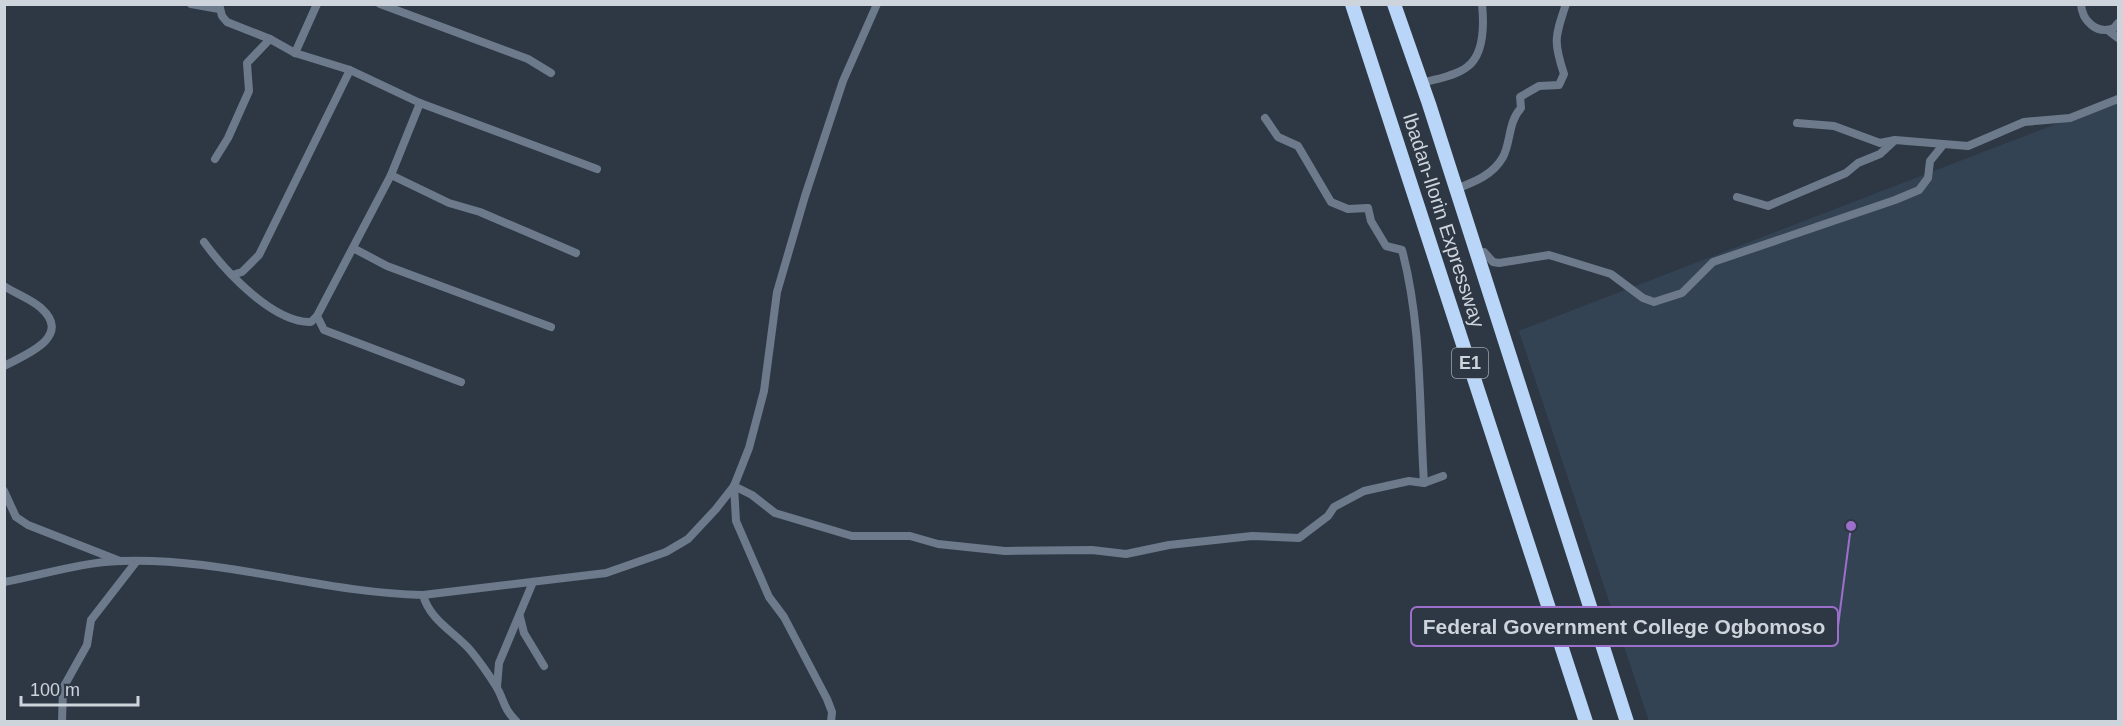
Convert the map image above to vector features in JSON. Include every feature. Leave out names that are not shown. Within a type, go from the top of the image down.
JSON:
[{"type":"highway","name":"Ibadan-Ilorin Expressway","points":[[1352,4],[1586,722]]},
{"type":"highway","name":"Ibadan-Ilorin Expressway","points":[[1394,4],[1422,83],[1626,722]]},
{"type":"street","points":[[190,4],[219,7],[227,22],[270,39],[295,53],[350,70],[420,102],[597,169]]},
{"type":"street","points":[[295,53],[317,4]]},
{"type":"street","points":[[380,4],[528,59],[550,73]]},
{"type":"street","points":[[4,582],[50,571],[120,561],[239,571],[374,592],[423,596],[606,573],[666,552],[688,539],[734,486],[748,448],[764,391],[777,292],[805,196],[843,81],[876,4]]},
{"type":"street","points":[[1422,83],[1466,68],[1474,60],[1483,35],[1482,4]]},
{"type":"street","points":[[1456,189],[1489,173],[1503,156],[1515,115],[1521,108],[1520,97],[1539,86],[1559,85],[1564,74],[1555,48],[1555,38],[1566,4]]},
{"type":"street","points":[[2081,4],[2082,14],[2087,21],[2100,30],[2109,30],[2118,23]]},
{"type":"street","points":[[2109,30],[2118,38]]},
{"type":"street","points":[[215,159],[228,138],[249,91],[247,63],[270,39]]},
{"type":"street","points":[[232,275],[242,272],[259,255],[350,70]]},
{"type":"street","points":[[1797,123],[1834,126],[1881,143],[1895,141],[1968,146],[2024,122],[2070,118],[2118,99]]},
{"type":"street","points":[[204,242],[246,289],[278,311],[300,322],[311,322],[317,315],[391,175],[420,102]]},
{"type":"street","points":[[1265,118],[1278,137],[1298,146],[1332,202],[1348,209],[1368,208],[1371,222],[1386,246],[1402,250],[1410,280],[1425,483]]},
{"type":"street","points":[[1737,197],[1768,206],[1846,173],[1858,163],[1880,154],[1895,141]]},
{"type":"street","points":[[1477,254],[1484,252],[1493,262],[1499,263],[1549,255],[1611,274],[1643,298],[1654,302],[1682,293],[1713,262],[1895,200],[1919,189],[1928,178],[1930,161],[1943,145]]},
{"type":"street","points":[[391,175],[449,203],[480,212],[576,253]]},
{"type":"street","points":[[353,248],[387,266],[551,327]]},
{"type":"street","points":[[4,286],[42,309],[50,321],[51,331],[46,342],[4,366]]},
{"type":"street","points":[[317,315],[324,330],[461,382]]},
{"type":"street","points":[[734,486],[752,495],[775,513],[852,536],[910,536],[938,544],[1005,551],[1092,550],[1126,554],[1169,545],[1252,536],[1299,538],[1328,516],[1334,507],[1364,491],[1409,481],[1425,483],[1443,476]]},
{"type":"street","points":[[734,486],[736,521],[768,597],[784,617],[827,699],[832,712],[831,722]]},
{"type":"street","points":[[4,491],[16,516],[28,525],[120,561]]},
{"type":"street","points":[[62,722],[63,688],[87,645],[91,620],[136,562]]},
{"type":"street","points":[[497,688],[499,663],[533,582]]},
{"type":"street","points":[[423,596],[426,604],[445,628],[472,652],[497,688],[504,710],[517,722]]},
{"type":"street","points":[[520,616],[524,633],[544,666]]},
{"type":"shaded area","points":[[2118,100],[2118,721],[1649,721],[1519,331]]},
{"type":"place","name":"Federal Government College Ogbomoso","points":[[1851,526]]}]
